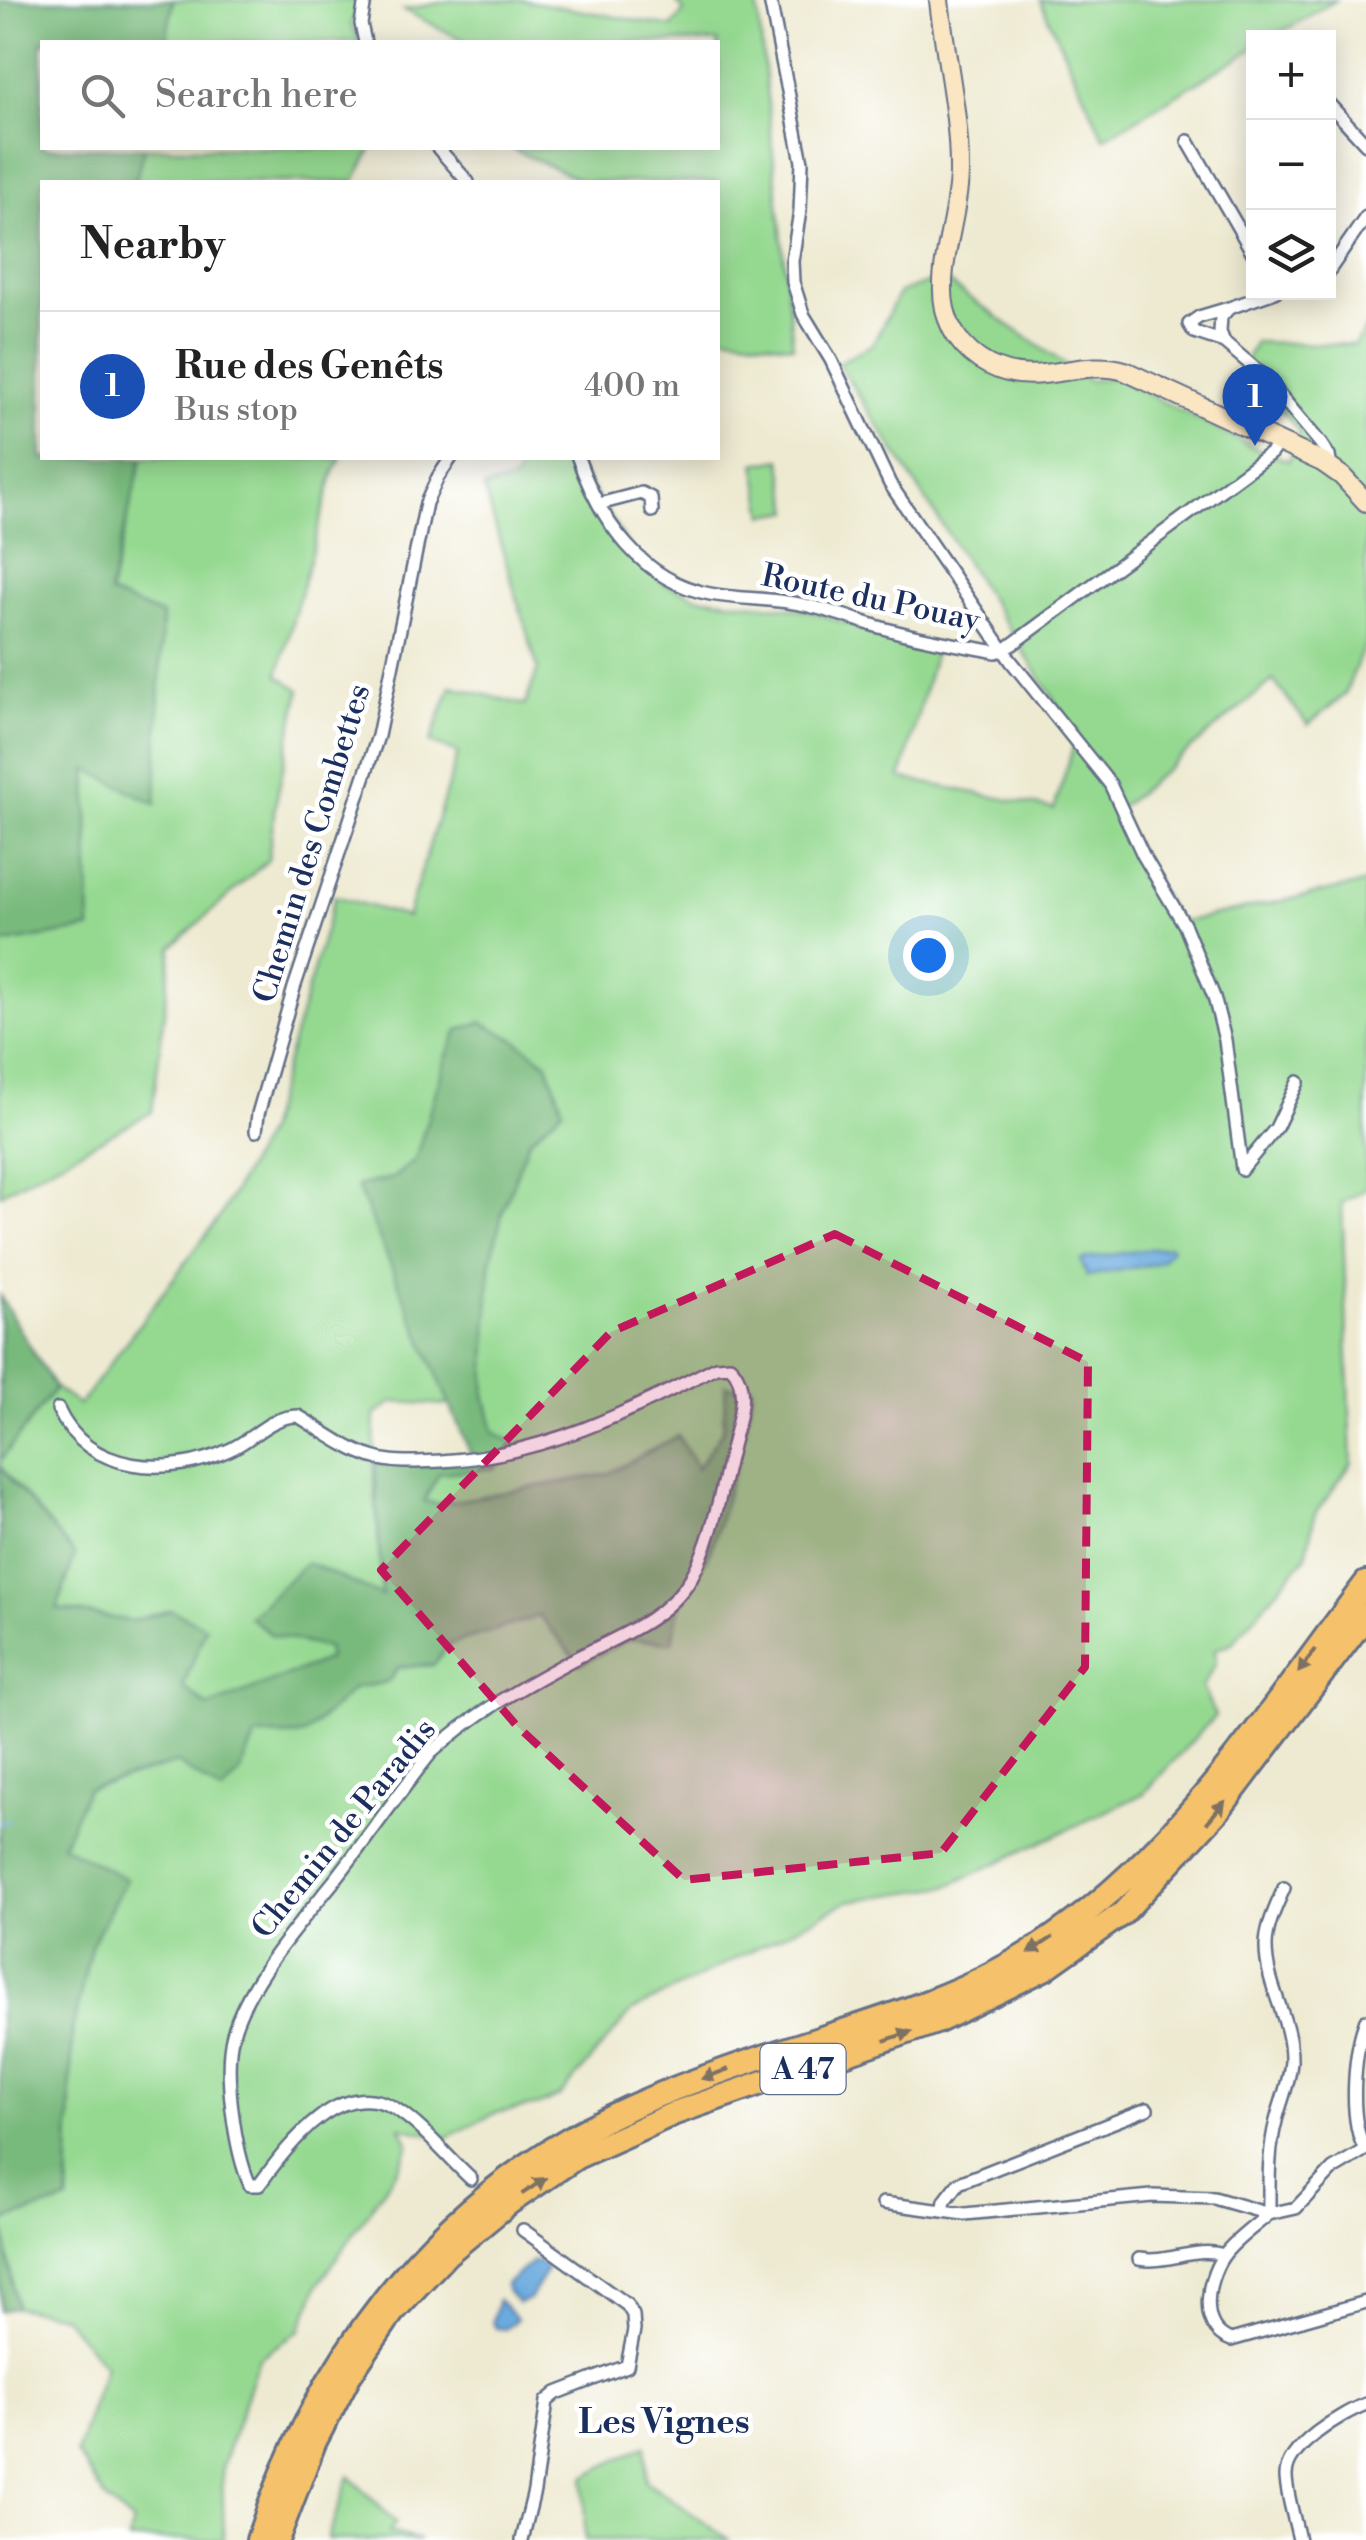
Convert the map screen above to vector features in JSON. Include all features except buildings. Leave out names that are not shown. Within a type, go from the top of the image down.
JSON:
[{"type":"highway","name":"A 47","points":[[258,2540],[295,2441],[334,2368],[408,2271],[469,2212],[533,2162],[612,2116],[710,2076],[926,2002],[1005,1966],[1064,1929],[1105,1899],[1175,1831],[1366,1583]]},
{"type":"highway","name":"A 47","points":[[277,2540],[314,2443],[349,2376],[392,2313],[447,2254],[509,2202],[577,2156],[675,2113],[938,2021],[1044,1969],[1123,1913],[1218,1811],[1366,1616]]},
{"type":"main road","points":[[939,0],[959,168],[942,290],[948,321],[956,336],[981,361],[1013,374],[1047,376],[1095,366],[1125,371],[1332,468],[1366,502]]},
{"type":"street","points":[[365,0],[361,24],[365,40]]},
{"type":"street","points":[[770,0],[802,162],[792,261],[793,282],[803,314],[831,360],[890,484],[1012,661],[1110,784],[1143,855],[1191,937],[1214,997],[1224,1040],[1242,1170],[1276,1128],[1298,1082]]},
{"type":"street","points":[[1336,112],[1366,144]]},
{"type":"street","points":[[1188,141],[1246,242]]},
{"type":"street","points":[[440,150],[466,180]]},
{"type":"street","points":[[1336,260],[1366,216]]},
{"type":"street","points":[[1252,300],[1199,316],[1189,324],[1194,332],[1224,342],[1264,376],[1321,444],[1332,468]]},
{"type":"street","points":[[1224,342],[1220,332],[1222,317],[1229,308]]},
{"type":"street","name":"Route du Pouay","points":[[579,460],[599,504],[622,538],[645,563],[683,588],[811,606],[912,635],[996,652],[1006,650],[1271,453],[1278,443]]},
{"type":"street","name":"Chemin des Combettes","points":[[256,1132],[294,988],[378,736],[426,503],[451,460]]},
{"type":"street","points":[[599,504],[641,493],[651,498],[652,510]]},
{"type":"street","name":"Chemin de Paradis","points":[[58,1409],[65,1424],[86,1445],[113,1462],[144,1468],[226,1452],[284,1416],[298,1416],[376,1459],[424,1462],[478,1459],[524,1450],[632,1410],[716,1366],[730,1366],[739,1375],[742,1387],[738,1424],[722,1488],[704,1548],[682,1591],[651,1618],[508,1695],[455,1730],[432,1753],[275,1954],[233,2033],[230,2070],[234,2106],[241,2161],[250,2186],[258,2185],[303,2131],[331,2110],[370,2099],[400,2111],[471,2179]]},
{"type":"street","points":[[1284,1888],[1269,1925],[1266,1948],[1269,1972],[1291,2043],[1290,2066],[1271,2150],[1269,2214],[1224,2254],[1212,2282],[1208,2306],[1214,2331],[1231,2340],[1366,2302]]},
{"type":"street","points":[[883,2203],[943,2212],[1012,2212],[1152,2196],[1214,2198],[1269,2214],[1296,2208],[1333,2169],[1366,2149],[1357,2135],[1356,2124],[1360,2036],[1366,2020]]},
{"type":"street","points":[[943,2212],[945,2200],[959,2183],[1146,2109]]},
{"type":"street","points":[[522,2540],[534,2491],[547,2402],[557,2393],[627,2366],[634,2330],[633,2315],[617,2295],[523,2230]]},
{"type":"street","points":[[1140,2259],[1154,2261],[1206,2251],[1224,2254]]},
{"type":"street","points":[[1299,2540],[1287,2466],[1336,2417],[1366,2404]]},
{"type":"highlighted area","points":[[835,1234],[1088,1362],[1085,1667],[941,1853],[684,1880],[517,1726],[381,1570],[611,1332]]},
{"type":"green space","points":[[0,0],[173,0],[166,40],[40,40],[40,150],[143,150],[136,180],[40,180],[40,460],[142,460],[109,594],[162,615],[156,804],[87,769],[90,929],[0,944]]},
{"type":"green space","points":[[173,0],[361,0],[351,24],[359,40],[166,40]]},
{"type":"green space","points":[[453,0],[522,0],[672,27],[684,11],[675,0],[757,0],[793,346],[720,334],[720,180],[581,180],[514,150],[720,150],[720,40],[463,40],[404,10]]},
{"type":"green space","points":[[1040,0],[1336,0],[1285,30],[1246,30],[1246,53],[1104,138]]},
{"type":"green space","points":[[143,150],[371,150],[355,180],[136,180]]},
{"type":"green space","points":[[941,278],[1089,381],[1114,377],[1289,461],[1299,431],[1243,365],[1255,342],[1354,345],[1366,328],[1366,641],[1345,694],[1308,725],[1273,680],[1116,811],[1177,923],[1366,883],[1366,1189],[1342,1203],[1352,1463],[1315,1514],[1306,1556],[1232,1643],[1215,1649],[1216,1663],[1202,1687],[1215,1716],[1143,1794],[948,1886],[849,1901],[632,2011],[560,2096],[539,2105],[495,2113],[446,2138],[401,2127],[409,2145],[401,2164],[319,2284],[300,2330],[259,2358],[222,2467],[224,2540],[128,2540],[133,2523],[107,2501],[76,2453],[105,2366],[63,2316],[16,2307],[3,2221],[68,2201],[72,2031],[91,1946],[125,1879],[62,1845],[87,1789],[177,1763],[239,1774],[256,1736],[304,1735],[354,1688],[387,1682],[398,1667],[433,1665],[450,1644],[539,1616],[580,1664],[629,1639],[672,1642],[679,1606],[711,1549],[746,1425],[726,1386],[723,1430],[697,1469],[678,1436],[608,1474],[439,1504],[424,1501],[439,1473],[494,1468],[516,1445],[494,1432],[485,1395],[489,1265],[503,1210],[529,1140],[562,1109],[447,1055],[415,1160],[393,1178],[357,1186],[452,1405],[393,1402],[375,1415],[374,1474],[382,1596],[272,1635],[327,1648],[329,1659],[208,1707],[183,1687],[205,1627],[171,1610],[131,1621],[56,1609],[74,1555],[0,1466],[0,1461],[55,1388],[79,1405],[221,1215],[266,1132],[335,896],[407,917],[458,753],[430,743],[451,686],[525,705],[538,669],[484,488],[515,480],[521,460],[574,460],[639,563],[663,583],[698,597],[807,610],[935,651],[901,778],[1054,809],[1077,735],[838,363],[873,344],[899,293]]},
{"type":"green space","points":[[781,459],[791,511],[765,515],[755,464]]},
{"type":"green space","points":[[142,460],[340,460],[278,675],[300,690],[275,806],[268,860],[172,947],[152,1112],[0,1194],[0,944],[90,928],[87,768],[156,803],[109,595]]},
{"type":"green space","points":[[481,1022],[516,1040],[547,1063],[563,1109],[529,1140],[503,1210],[490,1265],[485,1395],[494,1432],[516,1445],[494,1468],[439,1473],[424,1501],[439,1504],[608,1474],[678,1436],[697,1468],[723,1430],[726,1386],[752,1387],[746,1425],[711,1549],[679,1606],[672,1642],[629,1639],[580,1664],[539,1616],[450,1644],[433,1665],[398,1667],[388,1682],[354,1688],[304,1735],[256,1736],[239,1774],[222,1793],[177,1763],[87,1789],[62,1845],[126,1879],[91,1946],[72,2031],[68,2201],[3,2221],[16,2307],[0,2311],[0,1467],[75,1555],[57,1609],[131,1621],[171,1610],[206,1627],[183,1687],[208,1707],[329,1659],[327,1648],[272,1635],[249,1617],[307,1562],[382,1596],[375,1463],[474,1462],[357,1186],[393,1178],[415,1160],[458,1030]]},
{"type":"green space","points":[[0,1296],[55,1388],[0,1461]]},
{"type":"green space","points":[[646,2445],[646,2481],[729,2540],[585,2540],[584,2477]]},
{"type":"green space","points":[[349,2476],[396,2523],[389,2532],[420,2540],[327,2540]]},
{"type":"water","points":[[1172,1248],[1163,1259],[1153,1264],[1087,1276],[1081,1261],[1084,1259]]},
{"type":"water","points":[[533,2261],[546,2268],[545,2273],[529,2299],[518,2303],[506,2284]]},
{"type":"water","points":[[498,2300],[517,2319],[505,2329],[496,2328],[492,2321]]},
{"type":"waterway","points":[[0,1823],[9,1821]]},
{"type":"place","name":"Rue des Genêts","points":[[1255,446]]},
{"type":"district","name":"Les Vignes","points":[[664,2421]]}]
